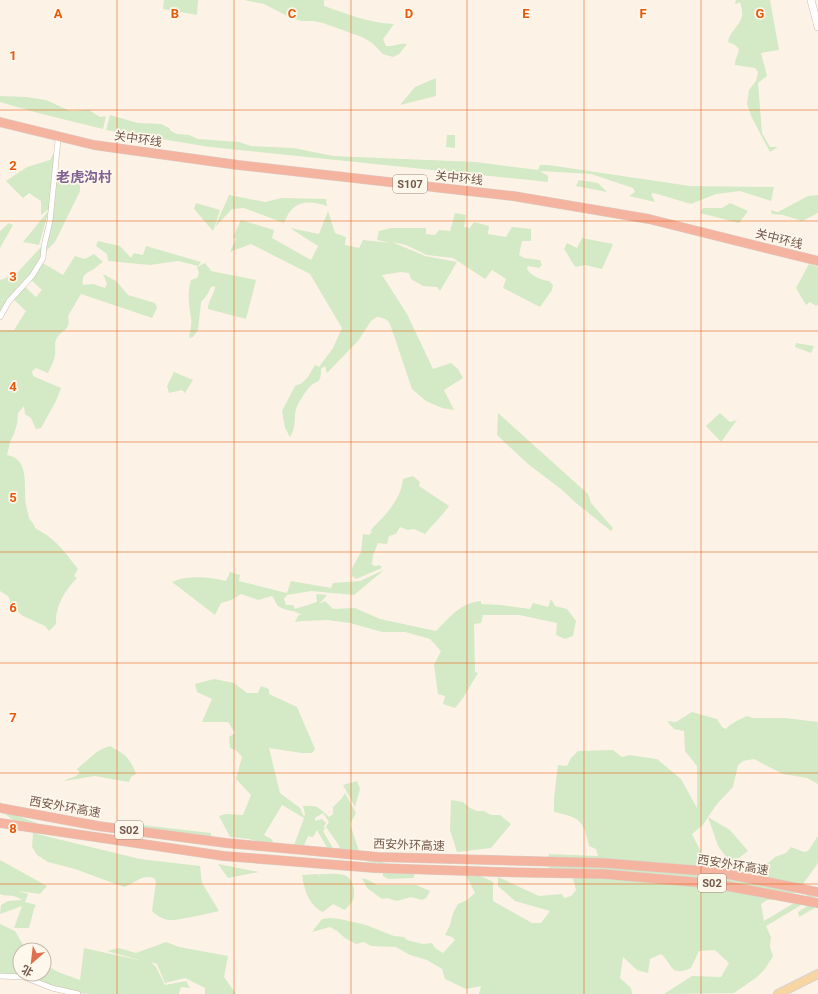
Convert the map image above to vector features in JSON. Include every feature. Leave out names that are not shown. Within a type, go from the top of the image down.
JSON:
[{"type":"highway","name":"关中环线","points":[[0,122],[102,146],[238,165],[513,196],[649,219],[818,261]]},
{"type":"highway","name":"关中环线","points":[[0,127],[93,149],[238,169],[513,200],[648,223],[818,265]]},
{"type":"highway","name":"西安外环高速","points":[[0,808],[98,826],[226,843],[410,858],[604,863],[718,872],[818,892]]},
{"type":"highway","name":"西安外环高速","points":[[0,823],[210,854],[376,868],[604,874],[716,884],[818,903]]},
{"type":"main road","points":[[778,994],[818,974]]},
{"type":"street","points":[[811,0],[818,27]]},
{"type":"street","points":[[0,317],[9,301],[32,276],[43,258],[44,246],[50,221],[58,140]]},
{"type":"street","points":[[0,976],[24,977],[52,988],[78,994]]},
{"type":"green space","points":[[164,0],[198,0],[197,15],[163,9]]},
{"type":"green space","points":[[244,0],[324,0],[324,6],[341,12],[367,20],[394,24],[383,39],[386,46],[407,44],[399,54],[393,57],[383,54],[372,43],[362,37],[323,23],[301,21],[289,17],[264,4]]},
{"type":"green space","points":[[736,0],[770,0],[779,50],[761,53],[767,76],[758,83],[762,133],[770,147],[778,147],[770,152],[752,118],[747,104],[749,90],[756,81],[758,72],[755,68],[735,65],[739,49],[735,45],[728,42],[730,35],[741,20],[742,16],[740,2],[736,4]]},
{"type":"green space","points":[[436,78],[436,96],[400,105],[415,87]]},
{"type":"green space","points":[[0,96],[26,97],[46,100],[70,111],[89,110],[100,117],[106,116],[103,129],[0,102]]},
{"type":"green space","points":[[110,115],[138,123],[161,124],[177,134],[189,135],[198,139],[239,142],[251,146],[294,148],[333,156],[476,162],[538,170],[540,165],[548,165],[690,186],[774,187],[771,201],[740,191],[716,194],[691,204],[654,193],[651,194],[655,202],[629,196],[635,192],[633,188],[591,174],[540,171],[548,176],[548,182],[210,147],[106,130]]},
{"type":"green space","points":[[447,135],[455,135],[455,148],[446,147]]},
{"type":"green space","points":[[55,151],[53,175],[80,184],[80,191],[55,242],[45,252],[24,284],[0,314],[0,280],[16,274],[41,247],[50,220],[50,208],[41,215],[41,201],[29,193],[23,198],[6,181],[27,167],[50,160]]},
{"type":"green space","points":[[579,180],[598,183],[607,192],[576,186]]},
{"type":"green space","points":[[229,195],[265,202],[282,198],[326,199],[327,206],[313,203],[301,204],[291,210],[284,223],[244,208],[232,209],[215,227]]},
{"type":"green space","points":[[818,195],[818,213],[802,221],[783,215],[772,214],[773,219],[771,210],[778,212],[808,196]]},
{"type":"green space","points":[[196,203],[220,210],[213,231],[194,209]]},
{"type":"green space","points":[[730,203],[748,211],[739,223],[700,213],[703,208],[722,208]]},
{"type":"green space","points":[[49,210],[39,245],[23,242]]},
{"type":"green space","points":[[328,211],[335,233],[346,237],[345,245],[359,248],[363,240],[391,243],[377,240],[379,231],[391,228],[426,228],[426,234],[435,235],[439,230],[450,231],[455,213],[466,215],[464,227],[470,228],[474,222],[489,226],[488,234],[506,237],[512,227],[531,229],[531,241],[522,241],[519,255],[524,258],[540,260],[542,265],[539,268],[528,266],[527,269],[536,277],[549,281],[553,285],[552,290],[540,307],[503,288],[506,279],[492,270],[485,279],[453,258],[427,255],[406,245],[392,242],[425,256],[457,262],[440,291],[437,287],[423,286],[411,279],[409,273],[401,272],[382,275],[407,314],[433,369],[451,363],[458,369],[463,378],[444,390],[454,410],[442,408],[426,401],[412,389],[390,324],[381,317],[377,317],[371,321],[358,341],[327,373],[325,366],[321,369],[321,376],[319,380],[309,388],[296,408],[294,428],[290,437],[285,428],[282,411],[295,386],[302,383],[308,377],[315,365],[319,367],[333,348],[342,328],[310,274],[251,244],[230,252],[236,239],[233,237],[241,220],[274,230],[272,238],[311,260],[318,246],[290,228],[319,234]]},
{"type":"green space","points":[[9,223],[13,225],[0,248],[0,231]]},
{"type":"green space","points":[[582,238],[613,244],[602,269],[585,265],[576,267],[564,249],[567,243],[577,248]]},
{"type":"green space","points":[[98,241],[120,246],[131,258],[134,253],[143,255],[146,246],[201,262],[198,266],[178,261],[150,265],[108,261],[107,254],[96,246]]},
{"type":"green space","points":[[94,254],[103,262],[85,274],[83,278],[83,285],[93,284],[105,288],[107,284],[103,274],[116,281],[128,295],[155,303],[157,308],[152,318],[81,294],[68,316],[69,321],[67,328],[58,336],[56,340],[54,358],[48,373],[36,368],[32,371],[33,376],[61,388],[56,401],[41,428],[36,429],[31,418],[25,414],[24,406],[18,413],[17,424],[7,455],[20,462],[23,468],[26,505],[29,518],[35,528],[43,532],[54,541],[78,569],[74,576],[77,578],[65,593],[59,605],[56,624],[49,631],[45,626],[23,616],[12,607],[8,596],[0,591],[0,330],[14,330],[26,311],[12,298],[24,286],[36,297],[42,290],[30,279],[41,262],[63,275],[75,256],[85,259]]},
{"type":"green space","points":[[205,263],[211,271],[256,280],[246,319],[208,309],[215,286],[211,287],[201,302],[198,330],[193,337],[189,338],[191,323],[189,290],[191,280],[197,278],[199,273],[197,267]]},
{"type":"green space","points":[[809,264],[818,267],[818,304],[816,306],[810,302],[806,305],[796,288]]},
{"type":"green space","points":[[796,343],[814,346],[811,353],[795,347]]},
{"type":"green space","points":[[174,372],[193,380],[185,393],[182,390],[169,393],[167,386]]},
{"type":"green space","points":[[498,413],[588,494],[591,503],[613,528],[611,531],[561,489],[528,464],[497,435]]},
{"type":"green space","points":[[720,413],[730,422],[737,420],[721,442],[706,426]]},
{"type":"green space","points":[[413,476],[420,482],[419,486],[449,506],[425,534],[414,529],[408,530],[400,527],[396,534],[389,536],[387,544],[378,543],[373,555],[372,565],[380,565],[382,568],[356,579],[352,576],[352,568],[361,552],[363,534],[369,535],[373,531],[370,532],[373,527],[391,507],[397,498],[403,479]]},
{"type":"green space","points":[[384,570],[354,595],[311,591],[287,595],[284,599],[286,605],[293,605],[295,609],[317,602],[316,594],[327,595],[319,604],[325,601],[333,609],[355,608],[380,619],[436,631],[461,608],[474,602],[481,601],[481,604],[530,609],[533,603],[548,607],[551,599],[555,606],[567,609],[576,621],[573,636],[565,639],[556,635],[557,623],[519,615],[483,615],[481,623],[474,624],[475,672],[478,673],[455,708],[443,704],[445,696],[438,694],[434,665],[441,651],[430,639],[405,632],[382,632],[350,623],[327,620],[295,622],[298,616],[304,612],[300,614],[279,607],[272,596],[258,600],[241,594],[231,600],[221,603],[215,615],[172,582],[185,578],[199,577],[226,581],[230,572],[240,575],[239,581],[287,593],[291,581],[331,588],[333,583],[360,581]]},
{"type":"green space","points":[[214,679],[234,683],[247,693],[258,693],[261,686],[269,689],[269,694],[297,707],[315,749],[312,753],[302,753],[269,748],[280,793],[300,808],[304,817],[305,814],[303,806],[318,807],[329,817],[333,814],[333,807],[345,793],[356,813],[350,824],[359,851],[329,851],[317,830],[313,837],[308,836],[302,850],[293,848],[304,818],[282,805],[264,835],[273,840],[270,845],[249,839],[230,837],[219,816],[226,814],[243,815],[251,795],[236,779],[242,757],[237,751],[230,748],[229,737],[235,733],[228,722],[202,722],[212,699],[197,692],[195,684]],"holes":[[[323,813],[329,822],[326,827],[323,828],[326,823],[322,819],[315,821],[315,818]],[[326,827],[340,847],[334,850],[323,831]]]},
{"type":"green space","points":[[692,712],[717,719],[722,727],[726,729],[732,723],[747,716],[753,718],[785,718],[818,722],[818,784],[807,778],[783,774],[754,759],[743,761],[738,765],[733,787],[717,804],[703,825],[692,834],[703,856],[707,872],[719,870],[736,871],[754,874],[752,877],[775,857],[786,853],[791,847],[804,852],[808,851],[818,836],[818,863],[798,891],[781,899],[767,900],[761,904],[764,921],[816,890],[818,895],[766,926],[771,937],[770,947],[773,956],[765,969],[757,977],[734,993],[664,994],[692,976],[721,977],[729,963],[715,950],[699,951],[691,968],[679,971],[675,970],[661,954],[650,959],[648,973],[637,970],[623,957],[620,978],[631,988],[632,994],[479,994],[481,986],[466,989],[445,979],[442,969],[427,960],[410,955],[396,947],[371,946],[364,942],[356,944],[330,927],[312,932],[322,919],[340,919],[366,925],[394,936],[404,937],[407,940],[423,944],[432,943],[435,948],[443,953],[455,940],[452,937],[445,935],[450,925],[453,913],[458,904],[467,900],[475,893],[462,867],[493,882],[493,901],[532,923],[541,923],[550,911],[515,901],[498,886],[498,877],[539,896],[562,894],[564,898],[571,896],[576,890],[572,875],[553,875],[547,864],[549,854],[598,856],[596,849],[589,846],[585,830],[579,821],[570,816],[554,812],[558,765],[567,766],[571,758],[578,751],[613,750],[622,757],[629,755],[657,759],[681,779],[697,808],[697,766],[685,751],[684,731],[674,729],[667,721],[676,722]]},
{"type":"green space","points":[[110,746],[123,754],[129,760],[136,774],[131,777],[129,782],[95,776],[64,781],[78,775],[80,773],[77,769],[96,752]]},
{"type":"green space","points":[[357,781],[360,789],[355,807],[343,785]]},
{"type":"green space","points":[[451,800],[463,802],[470,808],[477,811],[484,811],[491,815],[500,815],[511,824],[491,848],[457,852],[450,830]]},
{"type":"green space","points":[[0,802],[18,816],[37,823],[37,834],[140,859],[200,866],[202,883],[219,911],[194,917],[169,920],[159,917],[152,911],[156,882],[154,878],[142,878],[124,887],[75,869],[48,862],[37,855],[32,847],[33,833],[0,810]]},
{"type":"green space","points":[[708,817],[730,830],[748,851],[731,864],[718,846]]},
{"type":"green space","points":[[133,824],[211,833],[211,846],[151,836],[136,829]]},
{"type":"green space","points":[[367,853],[394,869],[414,869],[414,878],[388,879],[383,876],[383,864],[367,862]]},
{"type":"green space","points":[[0,860],[47,886],[40,894],[18,891],[28,894],[25,902],[36,905],[29,928],[14,928],[22,906],[0,914],[1,905],[8,901],[22,900],[13,896],[0,894]]},
{"type":"green space","points":[[218,864],[259,872],[228,878]]},
{"type":"green space","points":[[318,874],[320,877],[319,874],[341,874],[350,879],[354,889],[354,897],[345,910],[333,904],[323,912],[314,906],[304,886],[302,875]]},
{"type":"green space","points":[[362,878],[377,885],[416,885],[430,891],[426,898],[422,900],[411,897],[397,901],[387,898],[382,899],[367,888]]},
{"type":"green space","points":[[818,899],[818,906],[799,917],[798,912]]},
{"type":"green space","points":[[0,924],[15,931],[21,942],[12,942],[12,977],[0,978]]},
{"type":"green space","points":[[166,942],[179,947],[228,956],[224,977],[236,994],[205,994],[205,988],[185,978],[165,983],[157,964],[151,962],[156,967],[165,985],[186,981],[190,988],[181,987],[179,994],[89,994],[66,992],[39,982],[52,982],[52,969],[80,980],[84,948],[143,961],[107,951],[119,948],[136,953]]},
{"type":"district","name":"老虎沟村","points":[[84,177]]}]
